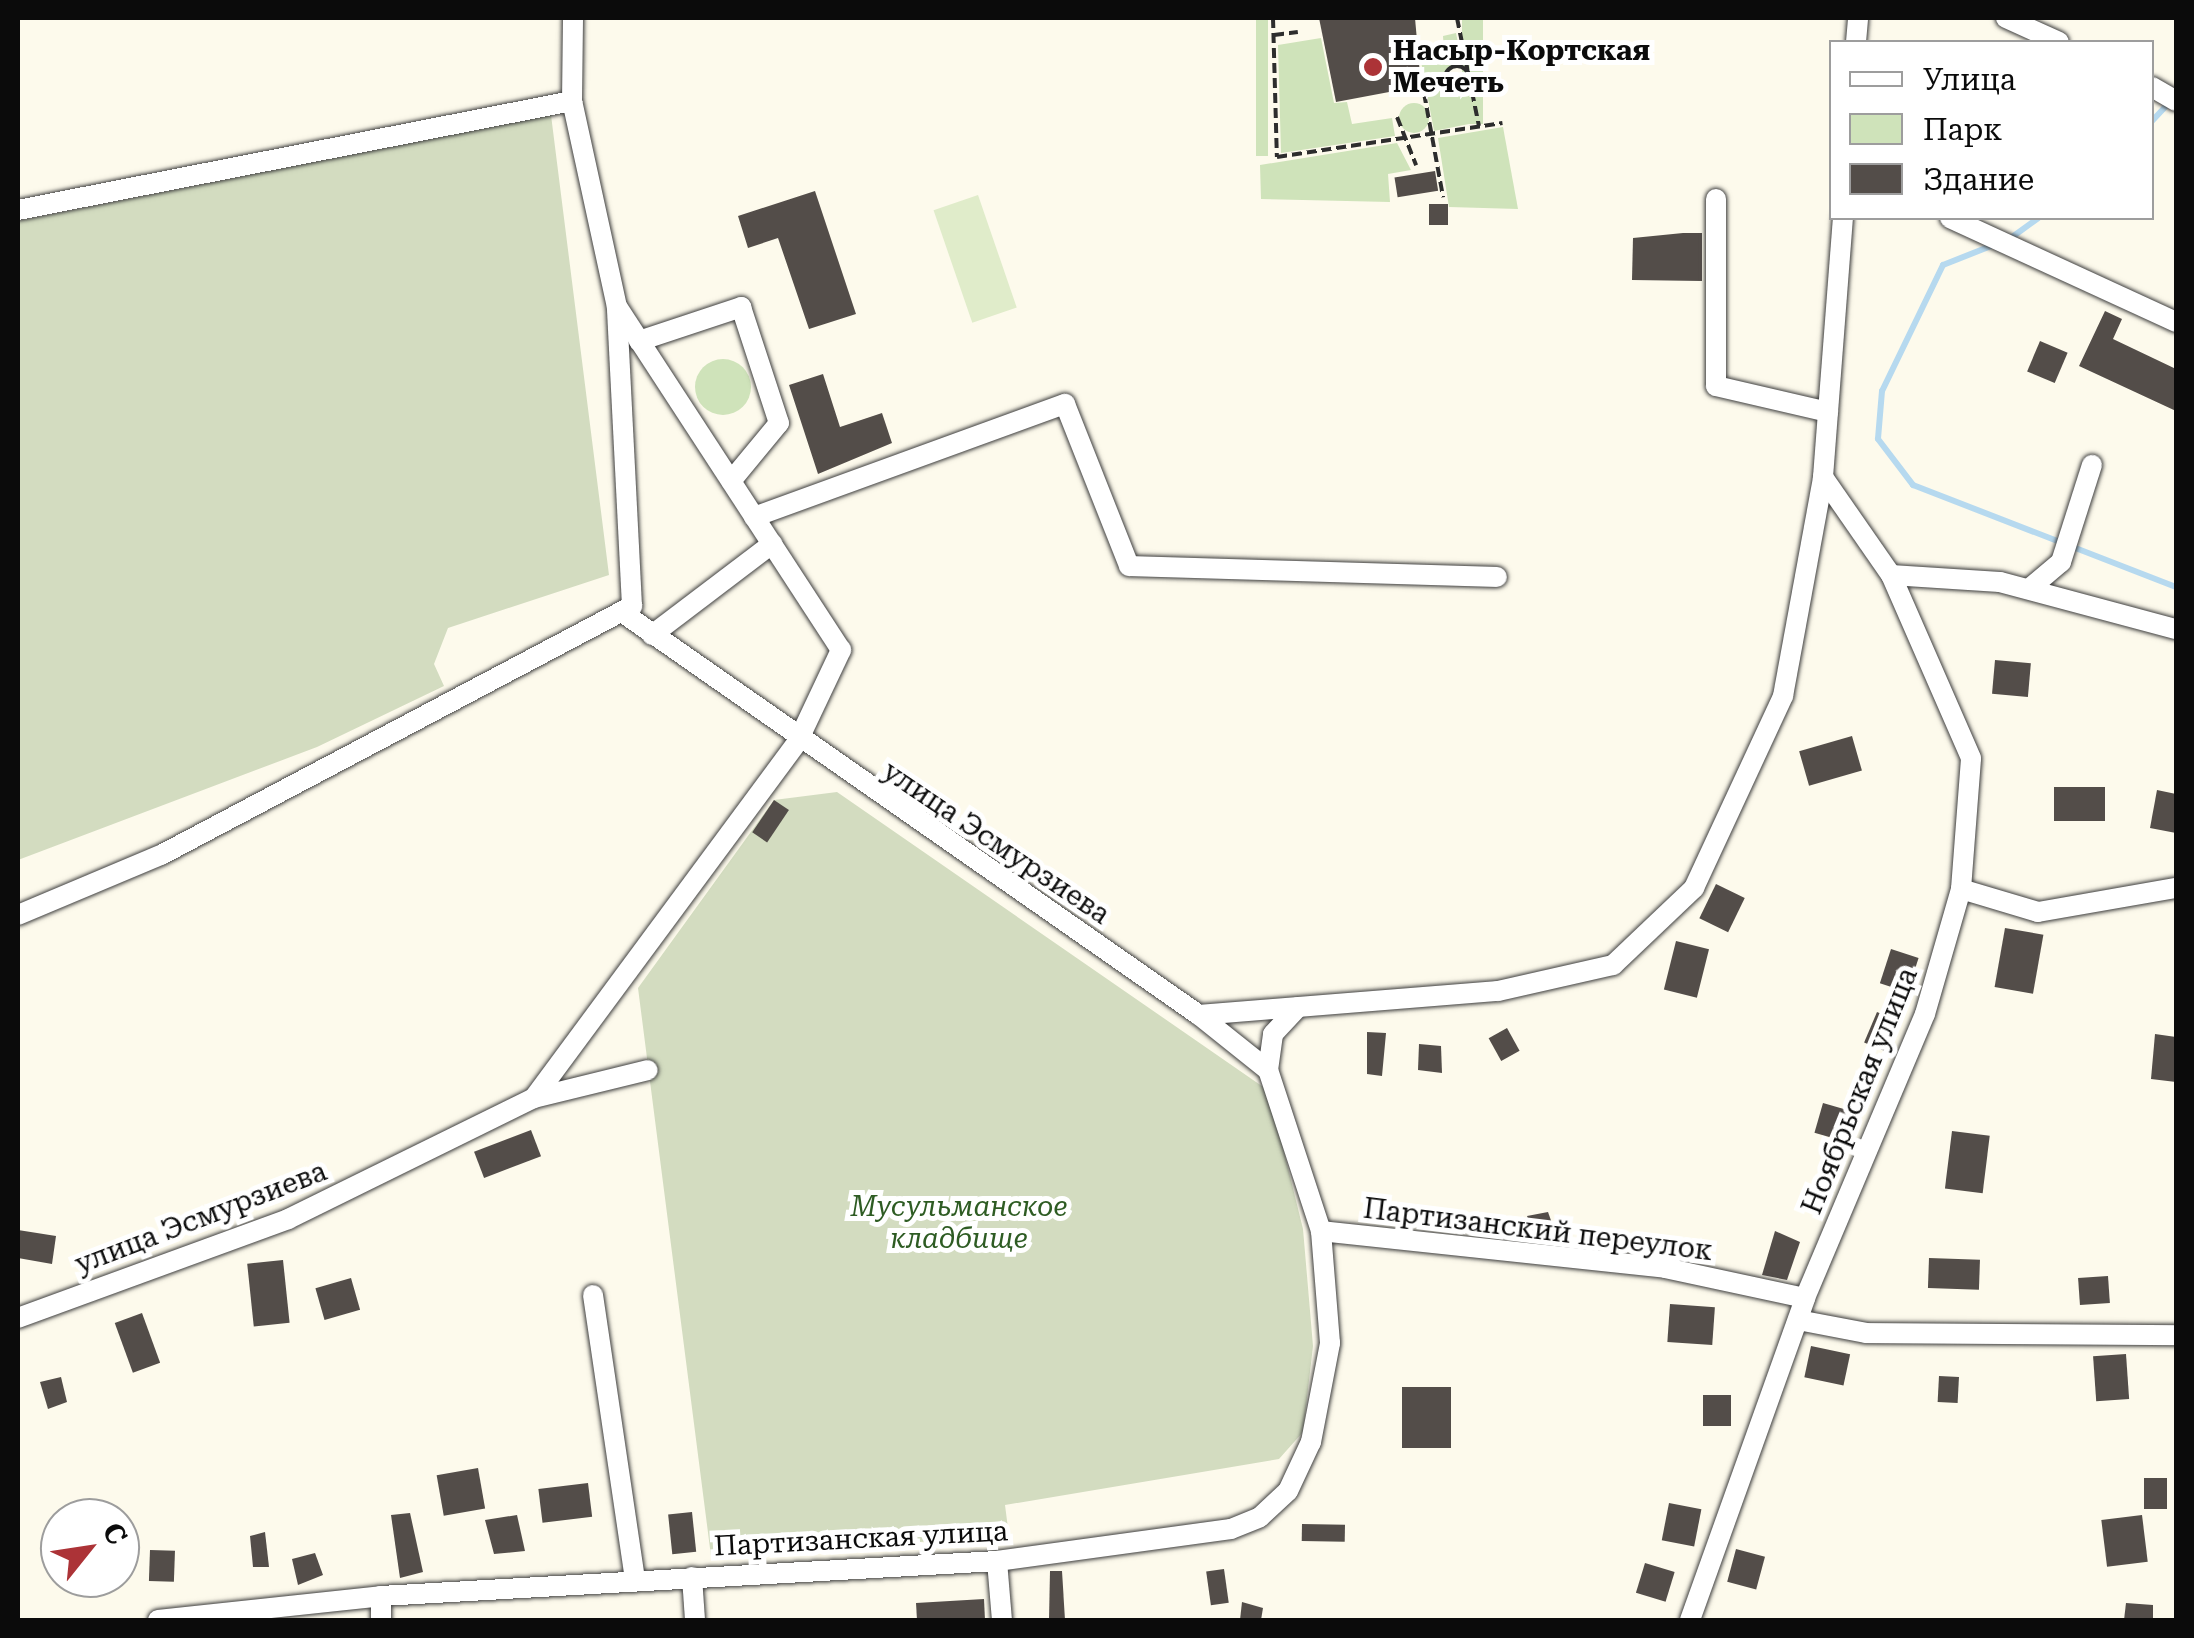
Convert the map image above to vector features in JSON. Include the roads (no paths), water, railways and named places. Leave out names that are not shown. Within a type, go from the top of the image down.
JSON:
[{"type":"street","points":[[18,914],[161,854],[626,615],[634,596],[617,307],[572,100],[573,18]]},
{"type":"street","points":[[2006,18],[2054,40]]},
{"type":"street","points":[[2154,87],[2176,101]]},
{"type":"street","points":[[18,210],[572,100]]},
{"type":"street","points":[[1716,199],[1716,386],[1828,412]]},
{"type":"street","points":[[1199,1015],[1498,991],[1613,964],[1694,888],[1783,696],[1824,477],[1843,220]]},
{"type":"street","points":[[1954,220],[2176,322]]},
{"type":"street","points":[[617,307],[841,650],[798,741],[626,615]]},
{"type":"street","points":[[639,340],[741,307],[778,423],[731,481]]},
{"type":"street","points":[[754,517],[1065,404],[1130,566],[1497,577]]},
{"type":"street","points":[[2029,589],[2060,562],[2092,465]]},
{"type":"street","name":"Ноябрьская улица","points":[[1690,1620],[1806,1298],[1925,1014],[1960,889],[1971,758],[1891,575],[1824,477]]},
{"type":"street","points":[[652,635],[772,544]]},
{"type":"street","points":[[1891,575],[2029,589],[2176,629]]},
{"type":"street","name":"улица Эсмурзиева","points":[[18,1318],[288,1220],[534,1098],[798,741],[1199,1015],[1268,1070]]},
{"type":"street","points":[[1960,889],[2038,912],[2176,888]]},
{"type":"street","points":[[1268,1070],[1272,1034],[1298,1007]]},
{"type":"street","points":[[534,1098],[648,1070]]},
{"type":"street","name":"Партизанская улица","points":[[158,1620],[381,1596],[997,1562],[1230,1529],[1288,1491],[1311,1442],[1330,1343],[1321,1231],[1268,1070]]},
{"type":"street","name":"Партизанский переулок","points":[[1321,1231],[1664,1268],[1806,1298]]},
{"type":"street","points":[[592,1295],[635,1580]]},
{"type":"street","points":[[1798,1320],[1866,1333],[2176,1335]]},
{"type":"street","points":[[997,1562],[1002,1620]]},
{"type":"street","points":[[692,1576],[695,1620]]},
{"type":"street","points":[[381,1596],[382,1620]]},
{"type":"waterway","points":[[2154,119],[2168,104]]},
{"type":"waterway","points":[[2008,240],[2035,220]]},
{"type":"waterway","points":[[1996,244],[1943,265],[1882,391],[1878,439],[1913,485],[2176,587]]},
{"type":"place","name":"Насыр-Кортская Мечеть","points":[[1373,67]]},
{"type":"park label","name":"Мусульманское кладбище","points":[[959,1223]]}]
